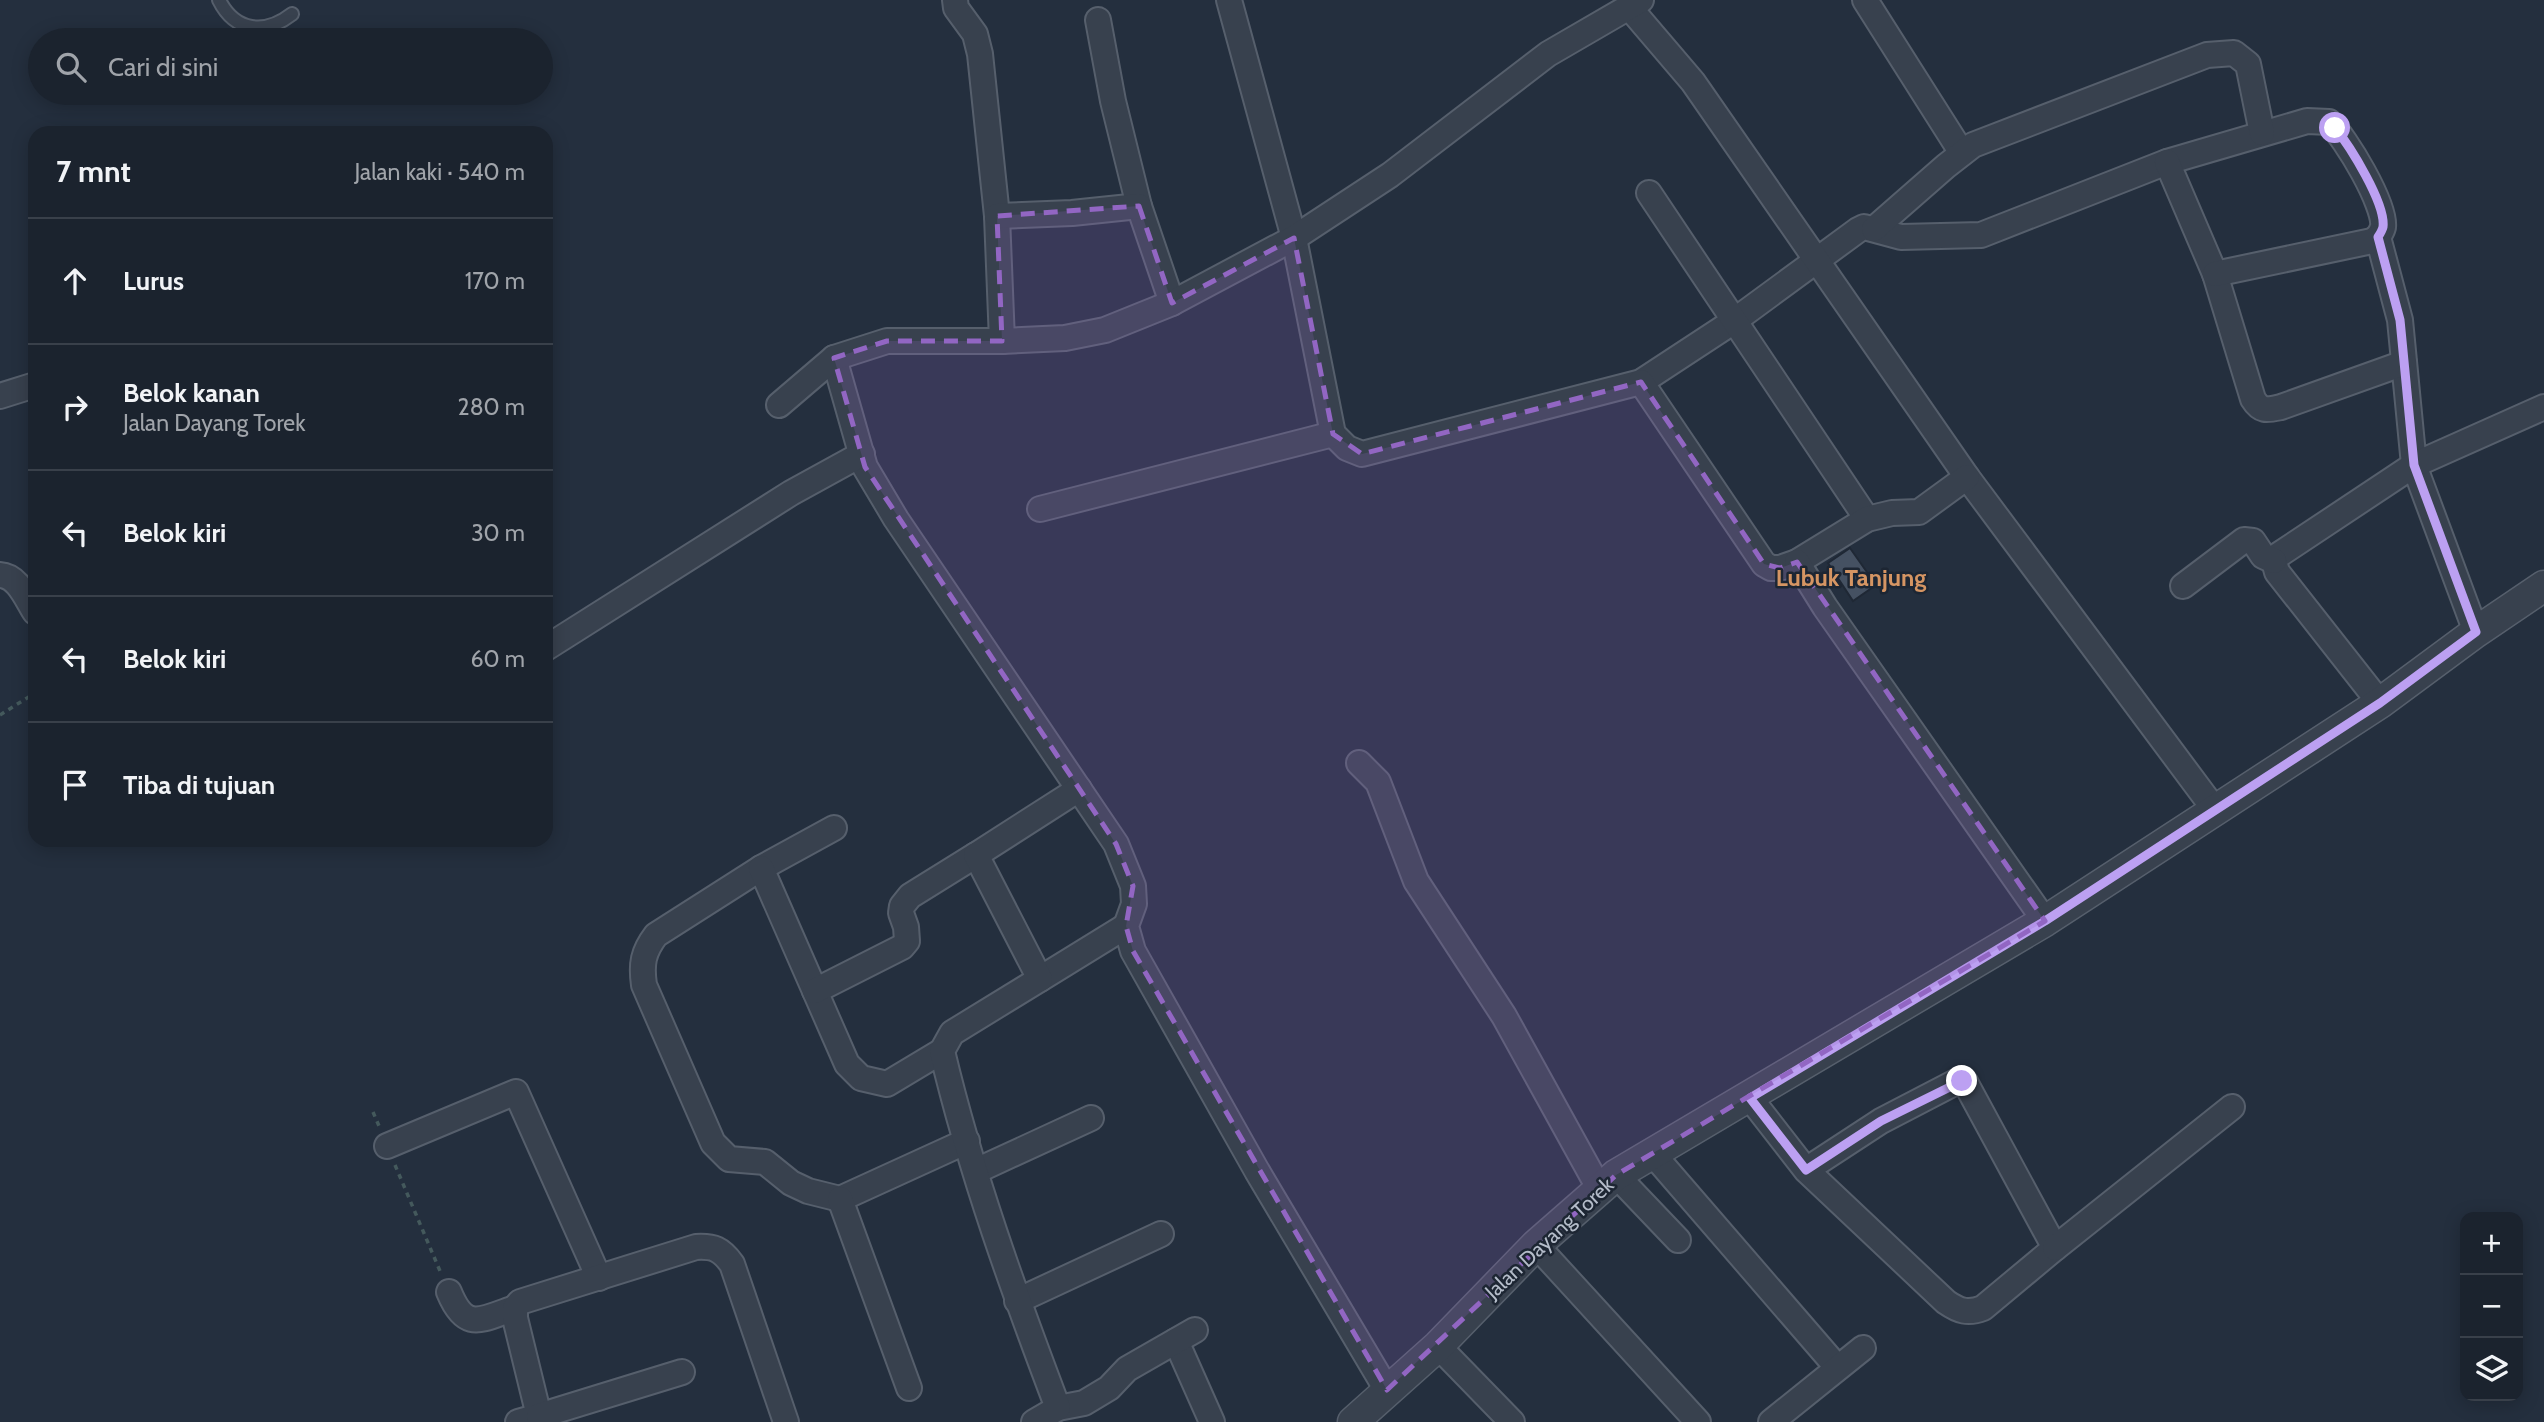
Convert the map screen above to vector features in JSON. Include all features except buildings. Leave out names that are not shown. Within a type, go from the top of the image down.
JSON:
[{"type":"street","points":[[955,0],[956,8],[975,34],[980,54],[997,216],[1002,341]]},
{"type":"street","points":[[1229,0],[1294,238],[1333,435],[1347,448],[1362,454],[1641,382],[1734,321],[1858,230],[1874,229],[1901,237],[1982,235],[2167,162],[2307,121],[2329,122],[2344,139],[2379,204],[2383,226],[2378,237],[2372,241],[2215,274]]},
{"type":"street","points":[[1865,0],[1962,153]]},
{"type":"street","points":[[779,405],[834,358],[887,341],[1065,338],[1105,330],[1172,303],[1294,238],[1390,176],[1548,54],[1635,4],[1818,259],[1967,477],[2215,810]]},
{"type":"street","points":[[1098,20],[1113,101],[1139,206],[1172,303]]},
{"type":"street","points":[[1874,229],[1973,145],[2207,55],[2234,53],[2248,64],[2262,133]]},
{"type":"street","points":[[2167,162],[2215,274],[2258,408],[2265,411],[2281,407],[2404,363]]},
{"type":"street","points":[[1649,193],[1867,519]]},
{"type":"street","points":[[997,216],[1072,214],[1139,206]]},
{"type":"street","points":[[2378,237],[2400,320],[2414,465],[2476,632]]},
{"type":"street","points":[[834,358],[865,467],[896,519],[1116,844],[1133,886],[1134,904],[1126,926],[1133,951],[1257,1171],[1387,1390]]},
{"type":"street","points":[[1641,382],[1764,564],[1771,568],[1797,562],[1867,519],[1892,513],[1919,512],[1967,477]]},
{"type":"street","points":[[0,396],[28,387]]},
{"type":"street","points":[[2380,703],[2277,572],[2274,561],[2277,556],[2414,465],[2544,407]]},
{"type":"street","points":[[1040,509],[1333,435]]},
{"type":"street","points":[[553,644],[792,493],[862,454]]},
{"type":"street","points":[[2183,586],[2244,540],[2253,541],[2263,556],[2274,561]]},
{"type":"street","points":[[1797,562],[1825,607],[2045,921]]},
{"type":"street","points":[[0,575],[14,580],[28,601]]},
{"type":"street","name":"Jalan Dayang Torek","points":[[1353,1422],[1438,1346],[1536,1245],[1608,1181],[2045,921],[2380,703],[2544,586]]},
{"type":"street","points":[[1359,763],[1378,782],[1416,881],[1608,1181],[1678,1240]]},
{"type":"street","points":[[815,991],[902,947],[907,941],[901,913],[910,896],[1079,789]]},
{"type":"street","points":[[834,828],[761,868],[656,935],[646,948],[641,964],[644,985],[713,1143],[729,1159],[765,1162],[791,1183],[808,1191],[840,1199],[967,1141]]},
{"type":"street","points":[[976,855],[1040,979]]},
{"type":"street","points":[[761,868],[847,1064],[861,1078],[887,1084],[942,1051],[952,1033],[1126,926]]},
{"type":"street","points":[[942,1051],[1017,1301],[1058,1408]]},
{"type":"street","points":[[1806,1170],[1881,1121],[1956,1082],[1965,1082],[2055,1248]]},
{"type":"street","points":[[387,1146],[516,1092],[599,1278]]},
{"type":"street","points":[[1750,1098],[1806,1170],[1946,1302],[1972,1313],[1983,1308],[2232,1107]]},
{"type":"street","points":[[976,1171],[1091,1118]]},
{"type":"street","points":[[1652,1153],[1837,1367]]},
{"type":"street","points":[[840,1199],[909,1388]]},
{"type":"street","points":[[1017,1301],[1161,1234]]},
{"type":"street","points":[[1536,1245],[1698,1422]]},
{"type":"street","points":[[449,1292],[459,1312],[467,1319],[476,1320],[515,1308],[520,1302],[696,1247],[711,1247],[723,1252],[732,1264],[786,1422]]},
{"type":"street","points":[[515,1308],[533,1420],[682,1372]]},
{"type":"street","points":[[1034,1422],[1058,1408],[1088,1412],[1127,1369],[1185,1335],[1212,1422]]},
{"type":"street","points":[[1438,1346],[1512,1422]]},
{"type":"street","points":[[1770,1422],[1863,1348]]},
{"type":"lane","points":[[219,0],[223,10],[242,24],[253,28],[279,24],[292,14]]},
{"type":"path","points":[[0,715],[28,697]]},
{"type":"path","points":[[373,1112],[449,1292]]},
{"type":"highlighted area","points":[[1139,206],[1172,303],[1294,238],[1333,434],[1362,454],[1641,382],[1764,564],[1780,568],[1797,562],[2045,921],[1616,1175],[1387,1390],[1133,951],[1126,926],[1133,886],[1116,844],[865,467],[834,358],[887,341],[1002,341],[997,216]]},
{"type":"district","name":"Lubuk Tanjung","points":[[1851,577]]},
{"type":"route","points":[[1962,1081],[1881,1121],[1806,1170],[1750,1098],[2045,921],[2380,703],[2476,632],[2414,465],[2400,320],[2378,237],[2383,226],[2379,204],[2344,139],[2335,128]]}]
